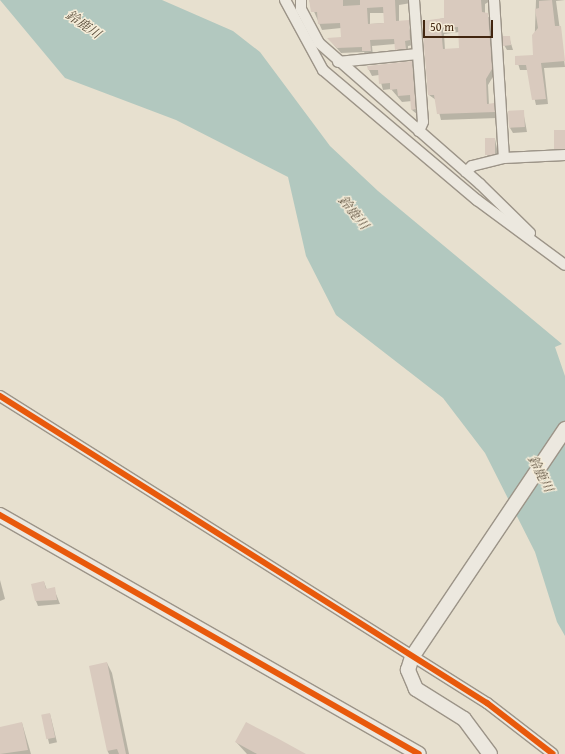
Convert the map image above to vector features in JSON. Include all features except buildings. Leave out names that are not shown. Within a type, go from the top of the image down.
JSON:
[{"type":"street","points":[[285,0],[323,70],[422,155],[565,265]]},
{"type":"street","points":[[301,0],[301,9],[319,43],[338,62],[466,172],[530,232],[532,240]]},
{"type":"street","points":[[414,0],[424,122],[418,130]]},
{"type":"street","points":[[494,0],[504,158]]},
{"type":"street","points":[[338,62],[418,54]]},
{"type":"street","points":[[466,172],[472,166],[504,158],[565,155]]},
{"type":"street","points":[[0,396],[413,655],[487,703],[552,754]]},
{"type":"street","points":[[490,754],[464,719],[416,689],[408,670],[413,655],[565,429]]},
{"type":"street","points":[[0,515],[419,754]]},
{"type":"water","name":"鈴鹿川","points":[[0,0],[162,0],[233,31],[260,52],[330,146],[378,191],[562,344],[555,347],[565,376],[565,636],[557,622],[535,552],[485,453],[443,398],[336,315],[306,256],[288,177],[176,120],[65,78]]},
{"type":"cycle path","points":[[0,396],[487,703],[553,754]]},
{"type":"cycle path","points":[[0,515],[419,754]]}]
